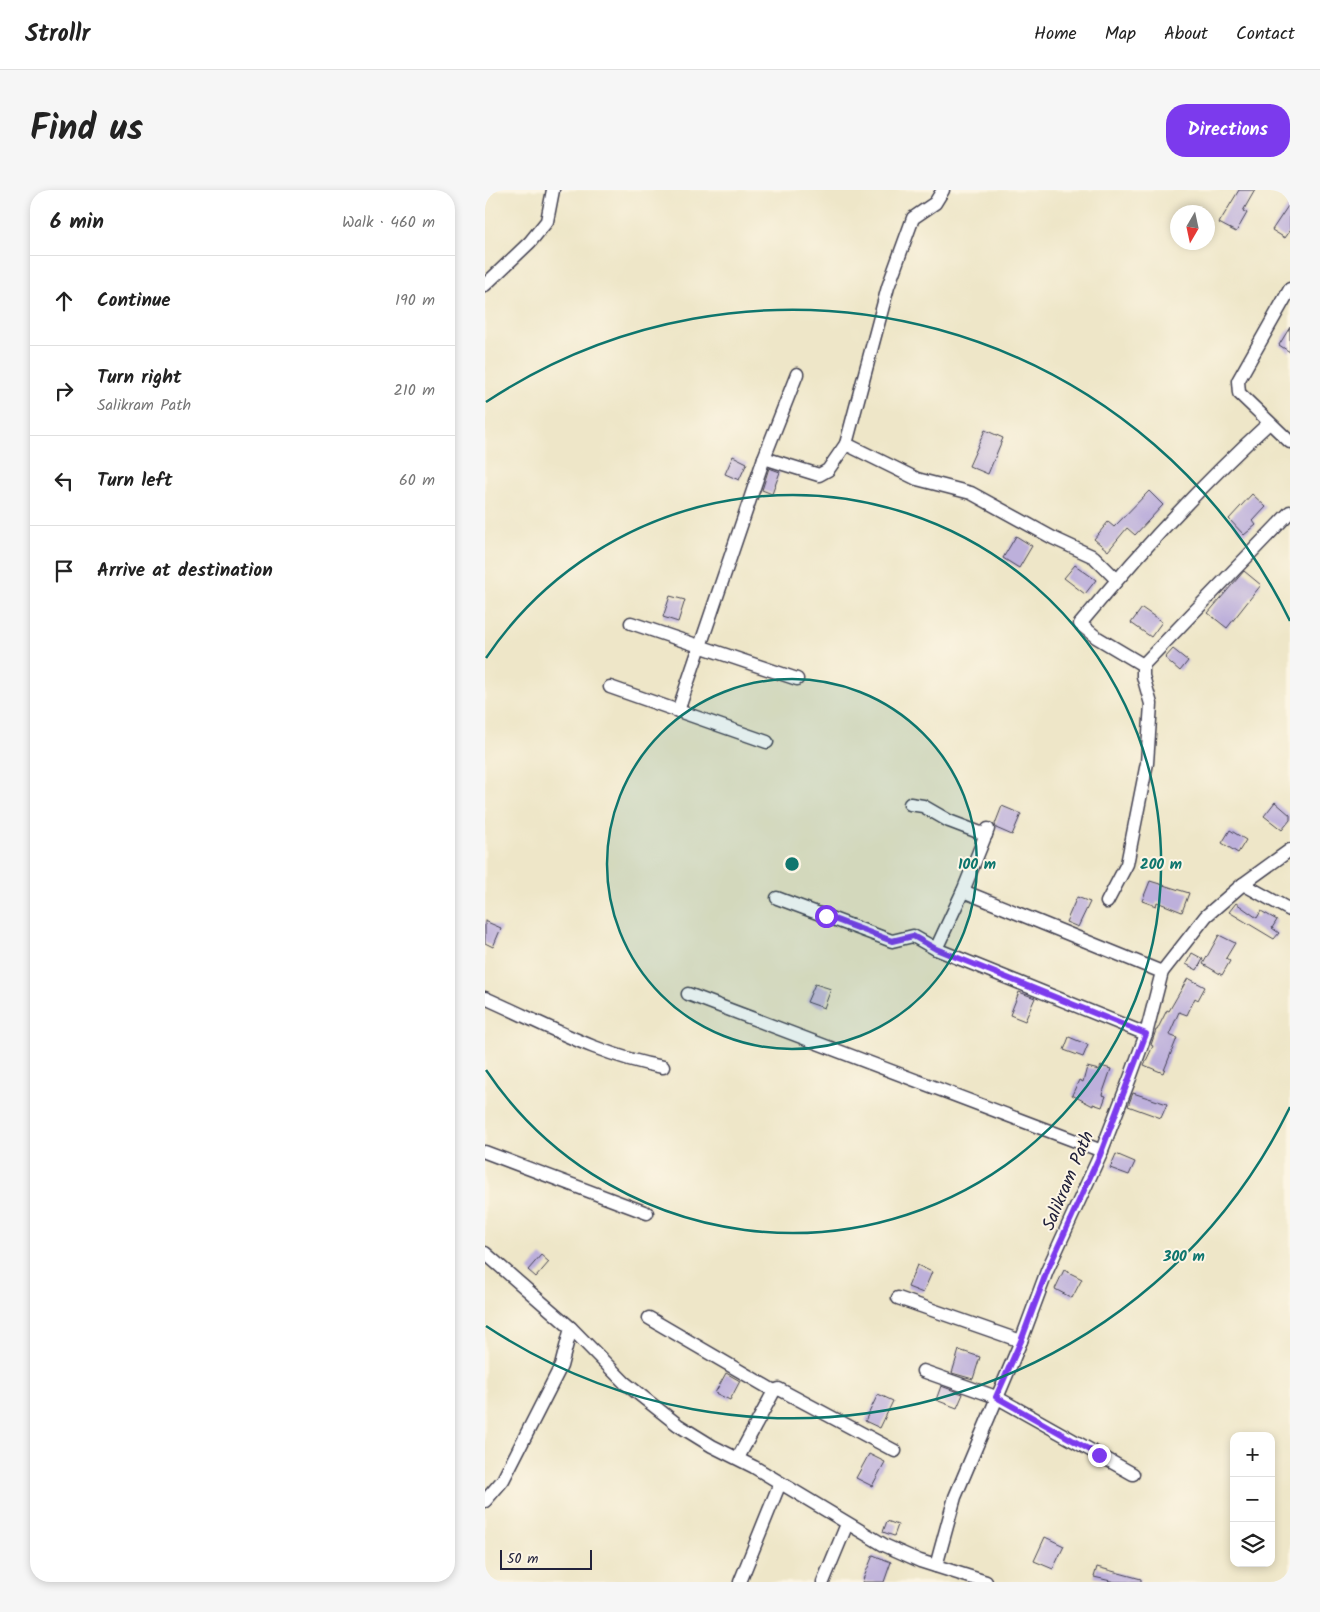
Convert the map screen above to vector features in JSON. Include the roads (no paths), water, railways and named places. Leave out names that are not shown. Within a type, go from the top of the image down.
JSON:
[{"type":"street","points":[[485,285],[530,242],[547,221],[553,190]]},
{"type":"street","points":[[764,458],[819,475],[828,470],[846,444],[888,287],[913,218],[935,203],[943,190]]},
{"type":"street","points":[[1290,289],[1238,381],[1239,394],[1290,442]]},
{"type":"street","points":[[678,712],[764,458],[797,374]]},
{"type":"street","points":[[1143,665],[1096,637],[1080,624],[1117,580],[1232,457],[1269,423]]},
{"type":"street","points":[[846,444],[917,479],[971,493],[1053,538],[1094,556],[1117,580]]},
{"type":"street","points":[[1107,902],[1127,864],[1147,763],[1151,704],[1143,676],[1143,665],[1290,512]]},
{"type":"street","points":[[631,623],[702,645],[797,679]]},
{"type":"street","points":[[610,687],[767,742]]},
{"type":"street","points":[[910,804],[923,806],[949,821],[987,832],[963,891],[936,949]]},
{"type":"street","name":"Salikram Path","points":[[936,1566],[955,1497],[1021,1341],[1047,1271],[1102,1151],[1146,1034],[1162,972],[1206,916],[1243,884],[1290,850]]},
{"type":"street","points":[[1243,884],[1290,910]]},
{"type":"street","points":[[963,891],[1162,972]]},
{"type":"street","points":[[777,898],[892,941],[913,936],[936,949],[1146,1034]]},
{"type":"street","points":[[688,994],[1102,1151]]},
{"type":"street","points":[[485,998],[601,1051],[633,1062],[663,1067]]},
{"type":"street","points":[[485,1152],[647,1213]]},
{"type":"street","points":[[485,1253],[571,1328],[625,1383],[678,1425],[712,1446],[738,1458],[885,1545],[982,1582]]},
{"type":"street","points":[[898,1298],[1021,1341]]},
{"type":"street","points":[[649,1318],[773,1391]]},
{"type":"street","points":[[485,1501],[503,1480],[561,1366],[571,1328]]},
{"type":"street","points":[[923,1371],[996,1397],[1133,1474]]},
{"type":"street","points":[[738,1458],[773,1391],[779,1389],[895,1451]]},
{"type":"street","points":[[740,1582],[780,1483]]},
{"type":"street","points":[[823,1582],[847,1524]]}]
